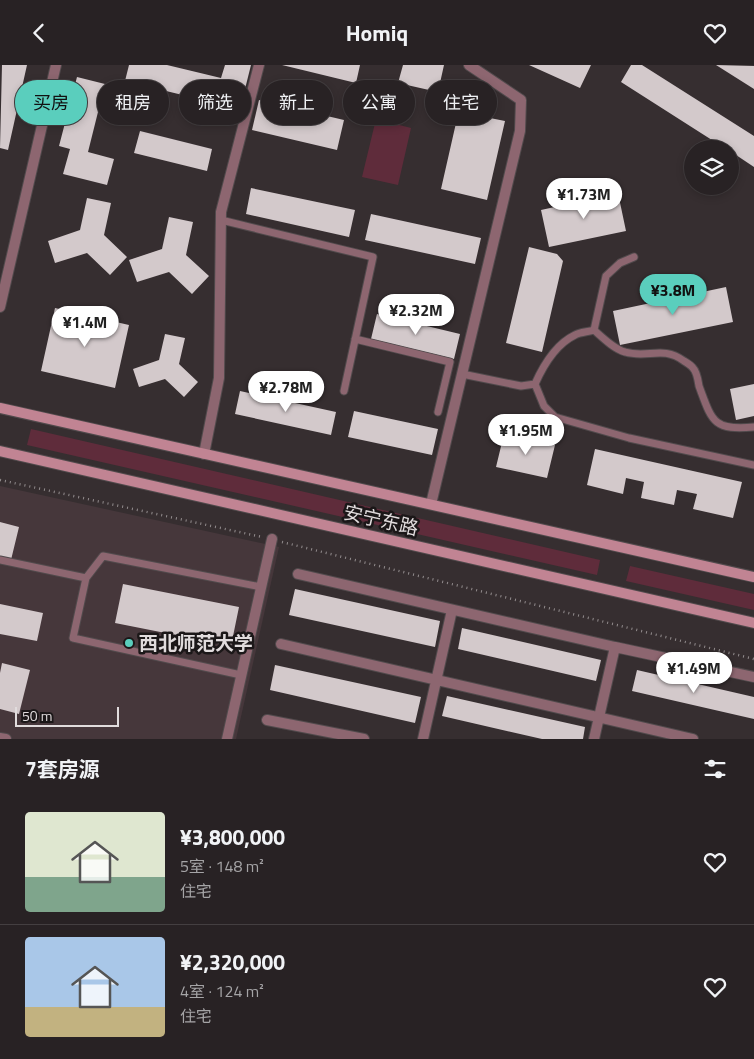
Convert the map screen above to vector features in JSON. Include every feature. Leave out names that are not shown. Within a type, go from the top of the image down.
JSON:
[{"type":"main road","name":"安宁东路","points":[[0,408],[754,577]]},
{"type":"main road","name":"安宁东路","points":[[0,451],[754,623]]},
{"type":"street","points":[[0,307],[56,65]]},
{"type":"street","points":[[204,454],[219,379],[221,211],[259,65]]},
{"type":"street","points":[[431,505],[520,131],[521,100],[469,65]]},
{"type":"street","points":[[227,739],[272,539]]},
{"type":"street","points":[[298,574],[754,677]]},
{"type":"street","points":[[423,739],[452,610]]},
{"type":"street","points":[[281,644],[693,739]]},
{"type":"street","points":[[594,739],[615,647]]},
{"type":"street","points":[[268,720],[364,739]]},
{"type":"street","points":[[0,737],[6,739]]},
{"type":"lane","points":[[221,220],[373,257],[344,391]]},
{"type":"lane","points":[[594,330],[606,276],[620,263],[634,257]]},
{"type":"lane","points":[[594,330],[575,335],[555,351],[542,369],[535,385],[544,406],[555,417],[630,438],[754,465]]},
{"type":"lane","points":[[594,330],[605,340],[625,352],[643,354],[662,351],[676,355],[693,367],[709,414],[715,422],[733,429],[754,427]]},
{"type":"lane","points":[[355,339],[450,362],[438,412]]},
{"type":"lane","points":[[462,374],[521,386],[535,385]]},
{"type":"lane","points":[[242,675],[73,638],[86,578],[103,556],[261,587]]},
{"type":"lane","points":[[0,559],[86,578]]},
{"type":"path","points":[[0,479],[272,539],[754,659]]},
{"type":"shaded area","points":[[375,125],[399,125],[411,128],[398,185],[362,177]]},
{"type":"shaded area","points":[[31,429],[600,560],[597,575],[27,445]]},
{"type":"shaded area","name":"西北师范大学","points":[[0,486],[279,547],[236,739],[0,739]]},
{"type":"shaded area","points":[[630,566],[754,594],[754,610],[626,581]]},
{"type":"building","points":[[2,65],[27,65],[24,80],[15,80],[15,119],[8,150],[0,148]]},
{"type":"building","points":[[129,65],[167,65],[221,78],[225,65],[251,65],[247,80],[179,80],[179,94],[169,92],[169,80],[125,80]]},
{"type":"building","points":[[282,65],[360,65],[357,80],[344,80]]},
{"type":"building","points":[[403,65],[444,65],[441,80],[425,80],[425,89],[415,87],[415,80],[399,80]]},
{"type":"building","points":[[529,65],[591,65],[580,88]]},
{"type":"building","points":[[631,65],[642,65],[754,136],[754,167],[739,157],[739,140],[712,140],[621,82]]},
{"type":"building","points":[[716,65],[754,66],[754,89]]},
{"type":"building","points":[[77,77],[97,82],[97,116],[88,152],[114,159],[107,185],[63,174],[70,149],[59,146],[64,125],[87,125],[87,80],[76,80]]},
{"type":"building","points":[[259,100],[261,100],[261,125],[333,125],[333,117],[343,120],[337,150],[252,130]]},
{"type":"building","points":[[497,119],[505,121],[487,200],[441,189],[456,125],[497,125]]},
{"type":"building","points":[[140,131],[212,149],[207,171],[134,153]]},
{"type":"building","points":[[251,188],[355,210],[349,237],[246,214]]},
{"type":"building","points":[[618,193],[626,231],[549,247],[541,210]]},
{"type":"building","points":[[87,198],[111,203],[104,235],[127,257],[110,275],[87,253],[55,263],[48,241],[80,230]]},
{"type":"building","points":[[371,214],[481,238],[475,264],[365,240]]},
{"type":"building","points":[[169,217],[193,222],[186,255],[209,276],[192,294],[169,272],[137,282],[129,260],[162,249]]},
{"type":"building","points":[[529,247],[557,254],[563,261],[542,352],[506,343]]},
{"type":"building","points":[[726,287],[733,322],[620,345],[613,311]]},
{"type":"building","points":[[55,308],[129,325],[115,388],[41,371]]},
{"type":"building","points":[[377,314],[460,334],[454,359],[371,339]]},
{"type":"building","points":[[165,334],[185,338],[179,364],[198,382],[184,397],[165,379],[139,387],[133,369],[159,360]]},
{"type":"building","points":[[754,384],[754,416],[736,420],[730,389]]},
{"type":"building","points":[[240,391],[336,412],[331,435],[235,414]]},
{"type":"building","points":[[354,411],[438,429],[432,455],[348,437]]},
{"type":"building","points":[[504,434],[555,445],[547,478],[496,467]]},
{"type":"building","points":[[595,449],[742,482],[733,518],[693,509],[697,494],[677,490],[674,505],[641,498],[644,482],[626,478],[623,494],[587,485]]},
{"type":"building","points":[[0,522],[19,527],[11,560],[0,558]]},
{"type":"building","points":[[123,584],[239,607],[231,646],[115,623]]},
{"type":"building","points":[[295,589],[440,621],[435,647],[289,615]]},
{"type":"building","points":[[0,604],[43,613],[37,641],[0,634]]},
{"type":"building","points":[[462,628],[601,660],[596,681],[458,649]]},
{"type":"building","points":[[2,663],[30,670],[19,714],[0,709],[0,673]]},
{"type":"building","points":[[275,665],[421,697],[415,723],[270,690]]},
{"type":"building","points":[[637,670],[754,697],[754,719],[632,691]]},
{"type":"building","points":[[447,696],[585,727],[583,739],[542,739],[442,716]]},
{"type":"place","name":"西北师范大学","points":[[129,643]]}]
